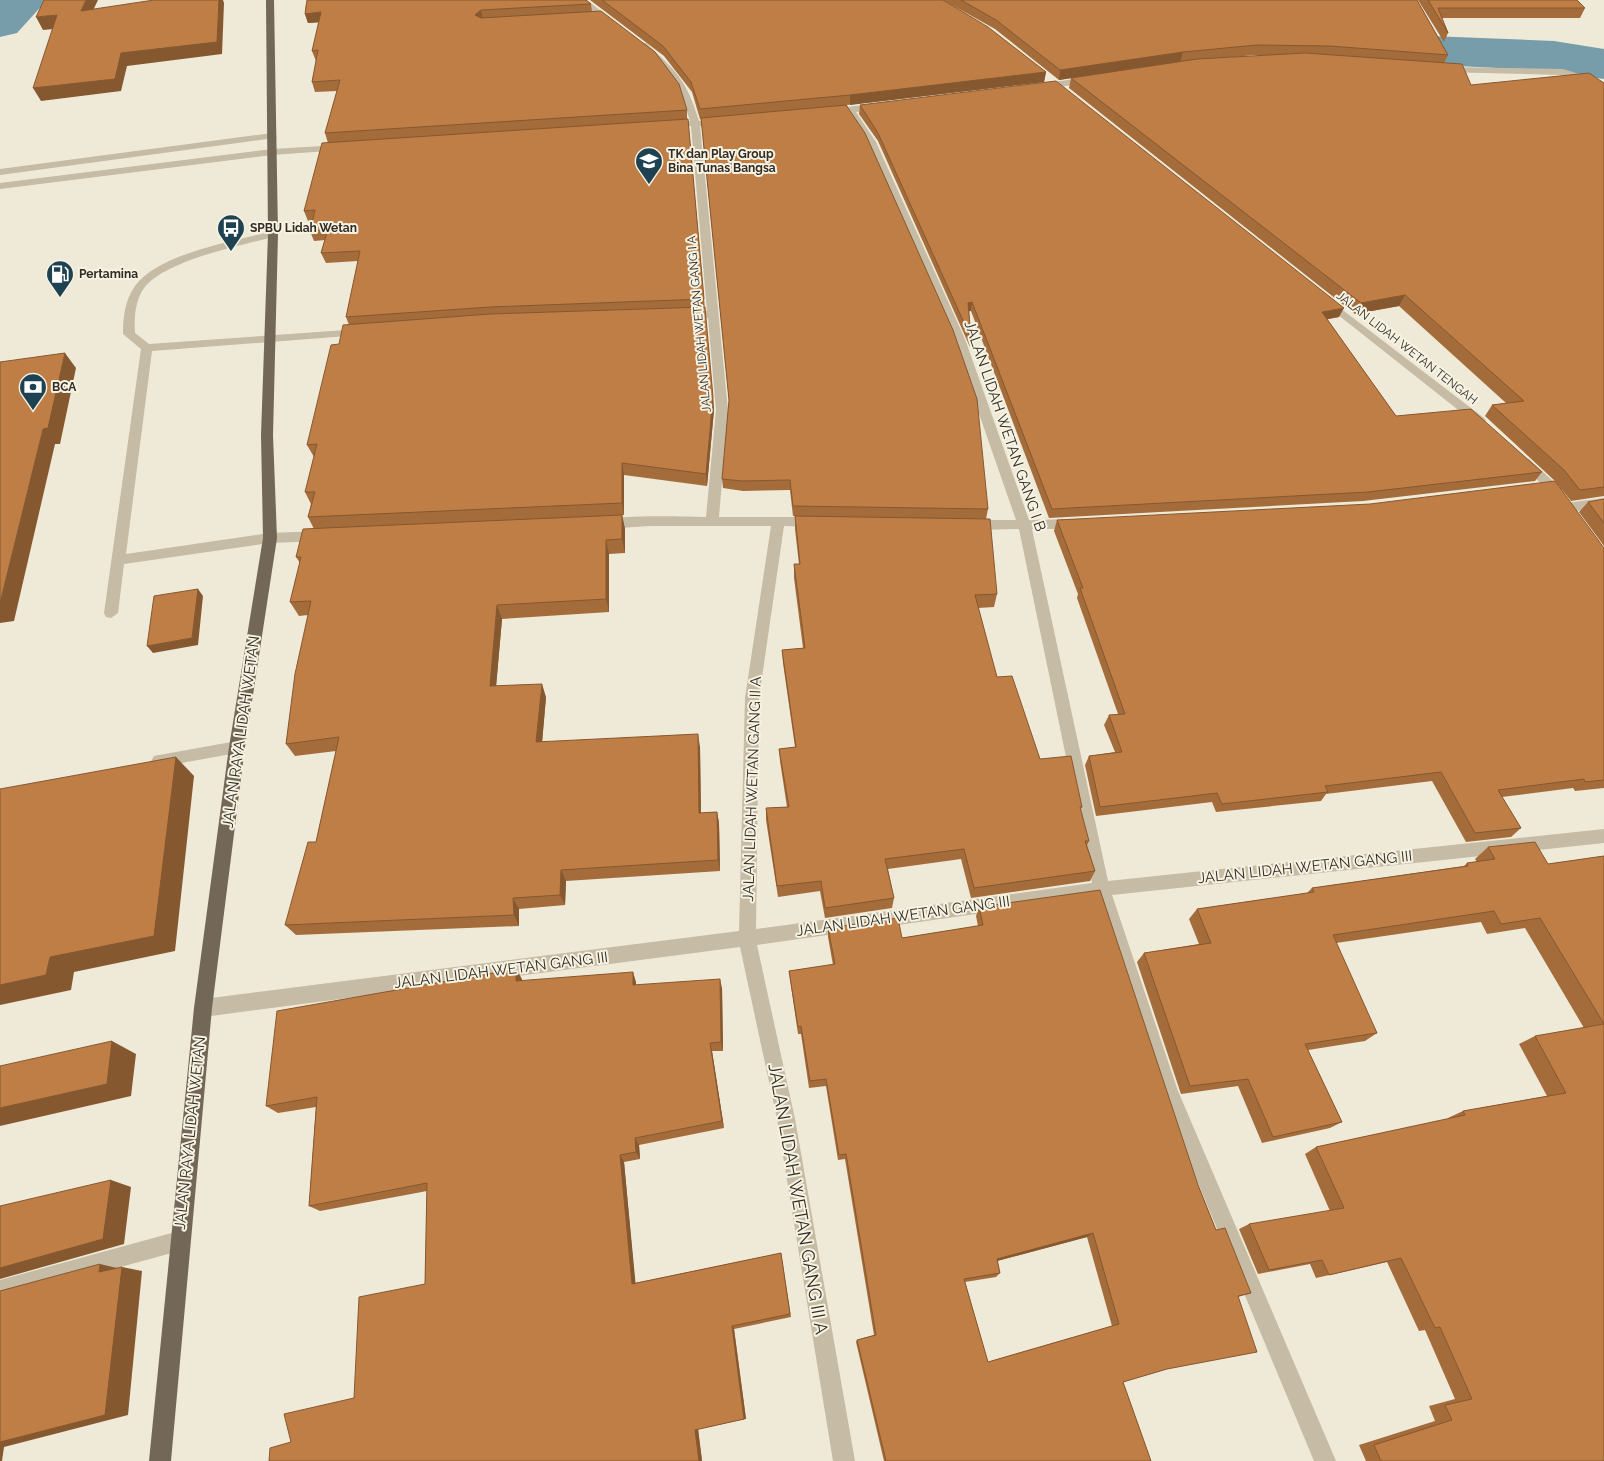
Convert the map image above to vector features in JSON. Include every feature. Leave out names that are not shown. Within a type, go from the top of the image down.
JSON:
[{"type":"main road","name":"JALAN RAYA LIDAH WETAN","points":[[160,1461],[179,1241],[203,1008],[237,747],[270,538],[267,435],[272,339],[273,234],[270,0]]},
{"type":"street","points":[[582,0],[623,30]]},
{"type":"street","points":[[594,18],[604,17]]},
{"type":"street","name":"JALAN LIDAH WETAN GANG I A","points":[[637,40],[675,75],[686,93],[695,124],[722,410],[712,522]]},
{"type":"street","points":[[1435,69],[1450,64],[1563,72],[1586,78],[1604,90]]},
{"type":"street","points":[[1042,73],[1072,97]]},
{"type":"street","points":[[1028,88],[1096,79]]},
{"type":"street","points":[[821,113],[888,106]]},
{"type":"street","name":"JALAN LIDAH WETAN GANG I B","points":[[850,110],[871,142],[959,339],[1025,526],[1102,889],[1169,1092],[1325,1461]]},
{"type":"street","points":[[656,126],[734,120]]},
{"type":"street","points":[[0,172],[272,136]]},
{"type":"street","points":[[0,186],[272,152],[350,147]]},
{"type":"street","points":[[273,234],[170,265],[142,284],[128,313],[129,334],[147,348],[368,332]]},
{"type":"street","name":"JALAN LIDAH WETAN TENGAH","points":[[1314,292],[1487,426]]},
{"type":"street","points":[[675,315],[714,314]]},
{"type":"street","points":[[111,614],[147,348]]},
{"type":"street","points":[[1515,452],[1550,485],[1569,511],[1604,502]]},
{"type":"street","points":[[1533,487],[1550,485]]},
{"type":"street","points":[[593,524],[649,521],[827,522]]},
{"type":"street","name":"JALAN LIDAH WETAN GANG II A","points":[[746,938],[752,698],[778,522]]},
{"type":"street","points":[[956,524],[1025,526],[1085,523]]},
{"type":"street","points":[[118,560],[270,538],[338,535]]},
{"type":"street","points":[[142,764],[237,747]]},
{"type":"street","name":"JALAN LIDAH WETAN GANG III","points":[[203,1008],[746,938],[1102,889],[1604,836]]},
{"type":"street","name":"JALAN LIDAH WETAN GANG III A","points":[[746,938],[786,1119],[844,1461]]},
{"type":"street","points":[[0,1290],[179,1241]]},
{"type":"building","points":[[44,0],[86,0],[81,11],[154,0],[219,0],[217,42],[121,53],[115,79],[33,88],[57,15],[36,17]]},
{"type":"building","points":[[307,0],[586,0],[591,4],[481,10],[475,15],[481,18],[601,11],[655,52],[679,84],[687,110],[325,133],[340,80],[312,82],[318,50],[312,51],[321,12],[305,14]]},
{"type":"building","points":[[602,0],[943,0],[988,27],[1046,72],[850,95],[700,109],[691,82],[663,46]]},
{"type":"building","points":[[961,0],[1417,0],[1448,55],[1330,46],[1257,45],[1183,52],[1060,70],[996,20]]},
{"type":"building","points":[[1428,0],[1577,0],[1585,8],[1438,8],[1448,33]]},
{"type":"building","points":[[1305,53],[1462,64],[1471,85],[1589,73],[1604,83],[1604,487],[1580,490],[1564,470],[1492,405],[1524,401],[1405,295],[1361,303],[1071,78],[1197,59]]},
{"type":"building","points":[[1056,81],[1344,308],[1322,312],[1396,416],[1471,409],[1542,472],[1368,492],[1052,509],[972,302],[968,303],[971,338],[878,133],[860,105]]},
{"type":"building","points":[[846,105],[865,133],[953,330],[977,399],[988,509],[793,506],[790,480],[742,481],[722,479],[729,400],[701,118]]},
{"type":"building","points":[[688,119],[704,299],[490,307],[346,317],[360,251],[321,253],[328,229],[310,231],[315,210],[304,211],[322,143]]},
{"type":"building","points":[[705,307],[713,397],[706,474],[622,463],[622,503],[308,517],[315,492],[305,492],[317,444],[307,445],[331,345],[339,344],[343,325],[490,314]]},
{"type":"building","points":[[65,353],[48,428],[43,429],[0,603],[0,362]]},
{"type":"building","points":[[1555,481],[1604,548],[1604,780],[1585,782],[1584,779],[1498,790],[1521,828],[1475,833],[1441,772],[1325,786],[1328,792],[1222,804],[1217,793],[1100,807],[1089,756],[1122,752],[1109,715],[1125,714],[1080,588],[1083,588],[1057,520],[1370,504]]},
{"type":"building","points":[[1604,499],[1604,523],[1588,502]]},
{"type":"building","points":[[622,515],[622,539],[606,540],[606,599],[497,605],[490,686],[542,684],[536,742],[698,734],[699,813],[717,812],[718,860],[561,870],[560,895],[513,898],[514,915],[285,925],[308,842],[316,842],[339,737],[286,744],[295,674],[311,601],[290,602],[301,557],[296,557],[303,529]]},
{"type":"building","points":[[795,516],[990,519],[997,594],[975,595],[997,677],[1012,676],[1040,759],[1071,756],[1082,807],[1080,807],[1089,841],[1085,841],[1095,871],[974,888],[964,849],[885,859],[894,898],[825,908],[821,881],[777,886],[766,808],[789,807],[779,749],[796,747],[782,650],[805,648],[794,564],[800,564]]},
{"type":"building","points":[[198,589],[192,638],[147,646],[154,596]]},
{"type":"building","points":[[176,757],[154,936],[50,957],[46,975],[0,985],[0,789]]},
{"type":"building","points":[[1535,842],[1548,864],[1604,856],[1604,1024],[1540,918],[1501,924],[1494,911],[1333,935],[1377,1033],[1305,1044],[1342,1122],[1273,1137],[1248,1079],[1190,1086],[1144,953],[1211,943],[1197,909],[1314,892],[1312,888],[1468,866],[1467,863],[1495,859],[1488,847]]},
{"type":"building","points":[[1100,890],[1198,1185],[1216,1230],[1225,1228],[1251,1293],[1238,1296],[1257,1352],[1167,1369],[1123,1382],[1151,1461],[886,1461],[857,1340],[876,1335],[846,1154],[839,1155],[826,1079],[810,1081],[801,1026],[798,1027],[789,971],[835,964],[828,928],[898,918],[902,938],[983,925],[979,907]],"holes":[[[1093,1233],[1119,1324],[988,1362],[964,1279],[1000,1273],[997,1259]]]},
{"type":"building","points":[[516,969],[516,981],[633,972],[633,985],[720,979],[721,1042],[710,1043],[722,1121],[635,1138],[636,1152],[620,1155],[632,1284],[781,1253],[790,1314],[732,1326],[744,1419],[695,1430],[699,1461],[269,1461],[270,1448],[291,1442],[284,1414],[354,1398],[359,1297],[425,1284],[427,1183],[309,1206],[317,1097],[266,1106],[277,1011]]},
{"type":"building","points":[[1604,1024],[1604,1461],[1381,1461],[1374,1445],[1452,1420],[1445,1405],[1472,1399],[1440,1327],[1435,1328],[1401,1258],[1329,1275],[1322,1260],[1269,1270],[1249,1224],[1344,1208],[1316,1147],[1465,1115],[1463,1111],[1566,1093],[1535,1036]]},
{"type":"building","points":[[112,1041],[107,1084],[0,1108],[0,1066]]},
{"type":"building","points":[[111,1180],[103,1239],[0,1268],[0,1206]]},
{"type":"building","points":[[100,1264],[99,1272],[122,1267],[105,1415],[0,1442],[0,1291]]},
{"type":"waterway","points":[[0,23],[24,0]]},
{"type":"waterway","points":[[1243,0],[1261,21],[1273,30],[1293,39],[1321,43],[1430,51],[1554,56],[1604,64]]},
{"type":"place","name":"TK dan Play Group Bina Tunas Bangsa","points":[[649,185]]},
{"type":"place","name":"SPBU Lidah Wetan","points":[[231,252]]},
{"type":"place","name":"Pertamina","points":[[60,298]]},
{"type":"place","name":"BCA","points":[[33,411]]}]
